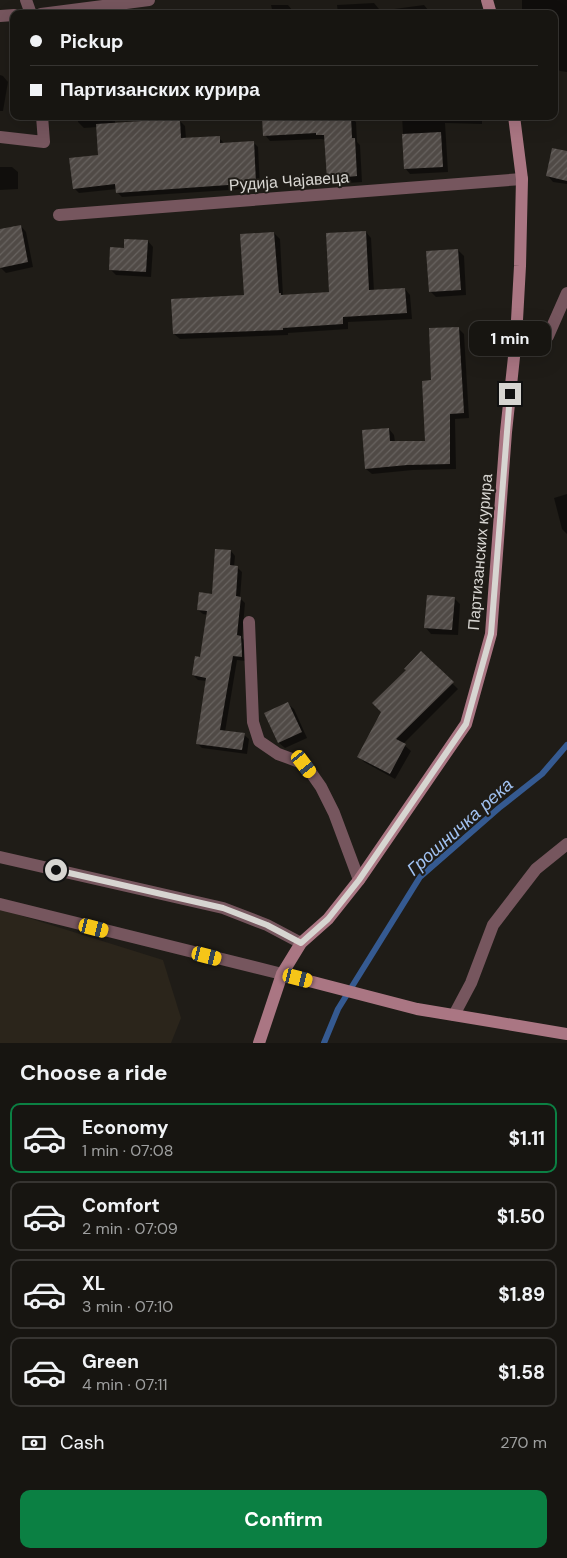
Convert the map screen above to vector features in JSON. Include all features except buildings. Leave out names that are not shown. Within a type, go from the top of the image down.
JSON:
[{"type":"street","points":[[72,10],[149,0]]},
{"type":"street","points":[[0,137],[44,142],[42,120]]},
{"type":"street","name":"Партизанских курира","points":[[259,1043],[282,974],[301,943],[328,919],[359,880],[466,724],[491,634],[506,432],[516,338],[522,179],[515,120]]},
{"type":"street","name":"Рудија Чајавеца","points":[[59,215],[522,179]]},
{"type":"street","points":[[516,338],[548,336],[567,293]]},
{"type":"street","points":[[249,622],[253,722],[259,741],[278,754],[304,764],[321,786],[334,813],[359,880]]},
{"type":"street","points":[[454,1015],[472,983],[493,926],[536,869],[567,844]]},
{"type":"street","points":[[0,857],[223,908],[267,925],[301,943]]},
{"type":"street","points":[[0,904],[417,1009],[567,1034]]},
{"type":"shaded area","points":[[0,909],[163,960],[181,1018],[171,1043],[0,1043]]},
{"type":"waterway","name":"Грошничка река","points":[[324,1043],[338,1009],[420,877],[499,808],[542,774],[567,745]]},
{"type":"route","points":[[56,870],[223,908],[267,925],[301,943],[328,919],[359,880],[466,724],[491,634],[510,394]]}]
